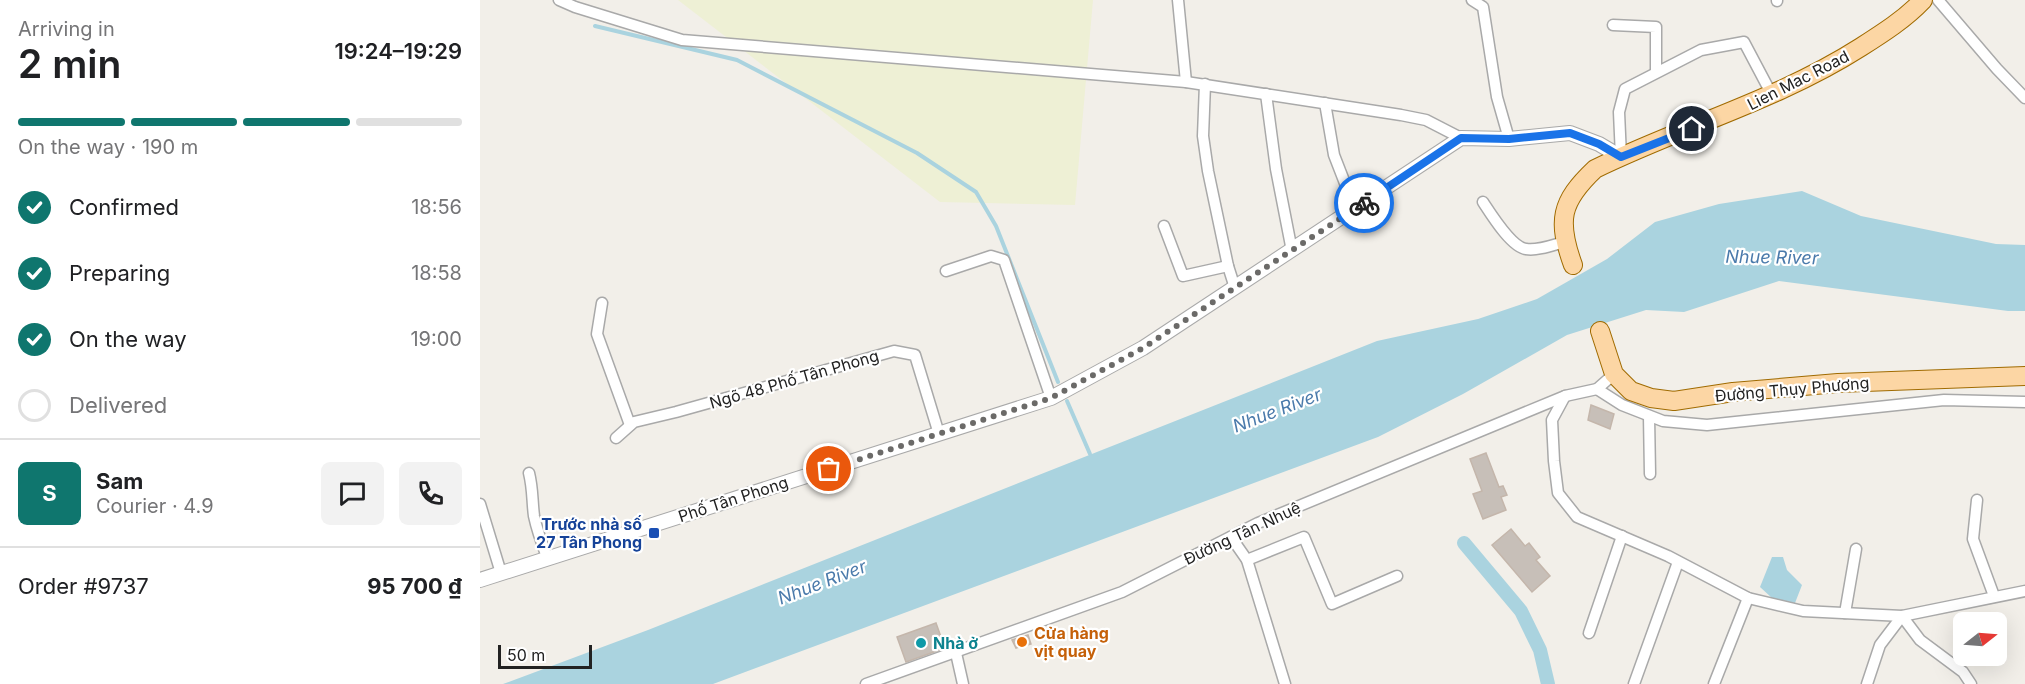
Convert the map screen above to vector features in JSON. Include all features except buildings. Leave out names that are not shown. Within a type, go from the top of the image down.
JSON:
[{"type":"main road","name":"Lien Mac Road","points":[[1573,265],[1564,242],[1562,222],[1574,191],[1595,169],[1772,95],[1862,46],[1912,12],[1923,0]]},
{"type":"main road","points":[[1599,331],[1614,374]]},
{"type":"main road","name":"Đường Thụy Phương","points":[[1614,374],[1631,391],[1651,398],[1674,401],[1733,392],[1838,383],[2025,376]]},
{"type":"street","points":[[559,0],[586,5],[682,40],[1205,84],[1426,120],[1461,138],[1509,139],[1570,133],[1599,144],[1621,157]]},
{"type":"street","points":[[1178,0],[1186,82]]},
{"type":"street","points":[[1472,0],[1484,7],[1497,97],[1509,139]]},
{"type":"street","points":[[1938,0],[2025,98]]},
{"type":"street","points":[[1613,25],[1656,27],[1656,71]]},
{"type":"street","points":[[1621,157],[1619,112],[1625,89],[1656,71],[1701,50],[1744,42],[1772,95]]},
{"type":"street","points":[[1205,84],[1203,136],[1208,171],[1228,266],[1235,288]]},
{"type":"street","points":[[1266,94],[1276,169],[1292,251]]},
{"type":"street","points":[[1325,103],[1334,155],[1355,209]]},
{"type":"street","name":"Phố Tân Phong","points":[[480,580],[1051,398],[1143,348],[1461,138]]},
{"type":"street","points":[[1483,202],[1497,222],[1520,247],[1529,249],[1564,242]]},
{"type":"street","points":[[1164,226],[1183,276],[1228,266]]},
{"type":"street","points":[[946,271],[992,256],[1004,260],[1051,398]]},
{"type":"street","points":[[602,303],[597,334],[630,425]]},
{"type":"street","name":"Ngõ 48 Phố Tân Phong","points":[[616,438],[634,422],[894,351],[915,355],[939,434]]},
{"type":"street","name":"Đường Tân Nhuệ","points":[[866,684],[1122,592],[1258,523],[1564,396],[1597,389],[1614,374]]},
{"type":"street","name":"Đường Thụy Phương","points":[[1597,389],[1622,405],[1649,417],[1663,421],[1707,425],[1944,400],[2025,402]]},
{"type":"street","points":[[1564,396],[1552,420],[1558,493],[1577,517],[1678,562],[1749,598],[1845,613],[1902,616],[2025,591]]},
{"type":"street","points":[[1649,417],[1650,474]]},
{"type":"street","points":[[529,473],[534,495],[532,502],[534,518],[547,557]]},
{"type":"street","points":[[1977,500],[1973,539],[1994,596]]},
{"type":"street","points":[[480,504],[485,536],[501,573]]},
{"type":"street","points":[[1588,633],[1622,536]]},
{"type":"street","points":[[1231,537],[1246,560],[1285,684]]},
{"type":"street","points":[[1246,560],[1304,537],[1332,604],[1397,576]]},
{"type":"street","points":[[1845,613],[1856,549]]},
{"type":"street","points":[[1634,684],[1678,562]]},
{"type":"street","points":[[1714,684],[1749,598]]},
{"type":"street","points":[[1868,684],[1880,645],[1902,616]]},
{"type":"street","points":[[1902,616],[1920,640],[1963,672],[1971,684]]},
{"type":"street","points":[[956,653],[963,684]]},
{"type":"green space","points":[[678,0],[1093,0],[1075,205],[940,202]]},
{"type":"water","name":"Nhue River","points":[[1802,191],[1861,216],[1996,244],[2025,245],[2025,311],[2008,311],[1779,281],[1684,312],[1646,310],[1567,335],[1463,394],[1378,437],[713,684],[503,684],[648,630],[1377,341],[1478,319],[1537,299],[1607,259],[1655,222],[1719,204]]},
{"type":"water","points":[[1772,557],[1783,557],[1787,570],[1802,585],[1795,603],[1772,598],[1760,587]]},
{"type":"waterway","points":[[595,26],[737,60],[917,153],[976,192],[996,226],[1058,382]]},
{"type":"waterway","points":[[1067,401],[1090,454]]},
{"type":"waterway","points":[[1464,543],[1521,611],[1540,650],[1548,684]]},
{"type":"way so far","points":[[829,469],[1051,398],[1143,348],[1364,203]]},
{"type":"place","name":"Trước nhà số 27 Tân Phong","points":[[654,533]]},
{"type":"place","name":"Cửa hàng vịt quay","points":[[1022,642]]},
{"type":"place","name":"Nhà ở","points":[[921,643]]},
{"type":"route","points":[[1364,203],[1461,138],[1509,139],[1570,133],[1599,144],[1621,157],[1692,129]]}]
